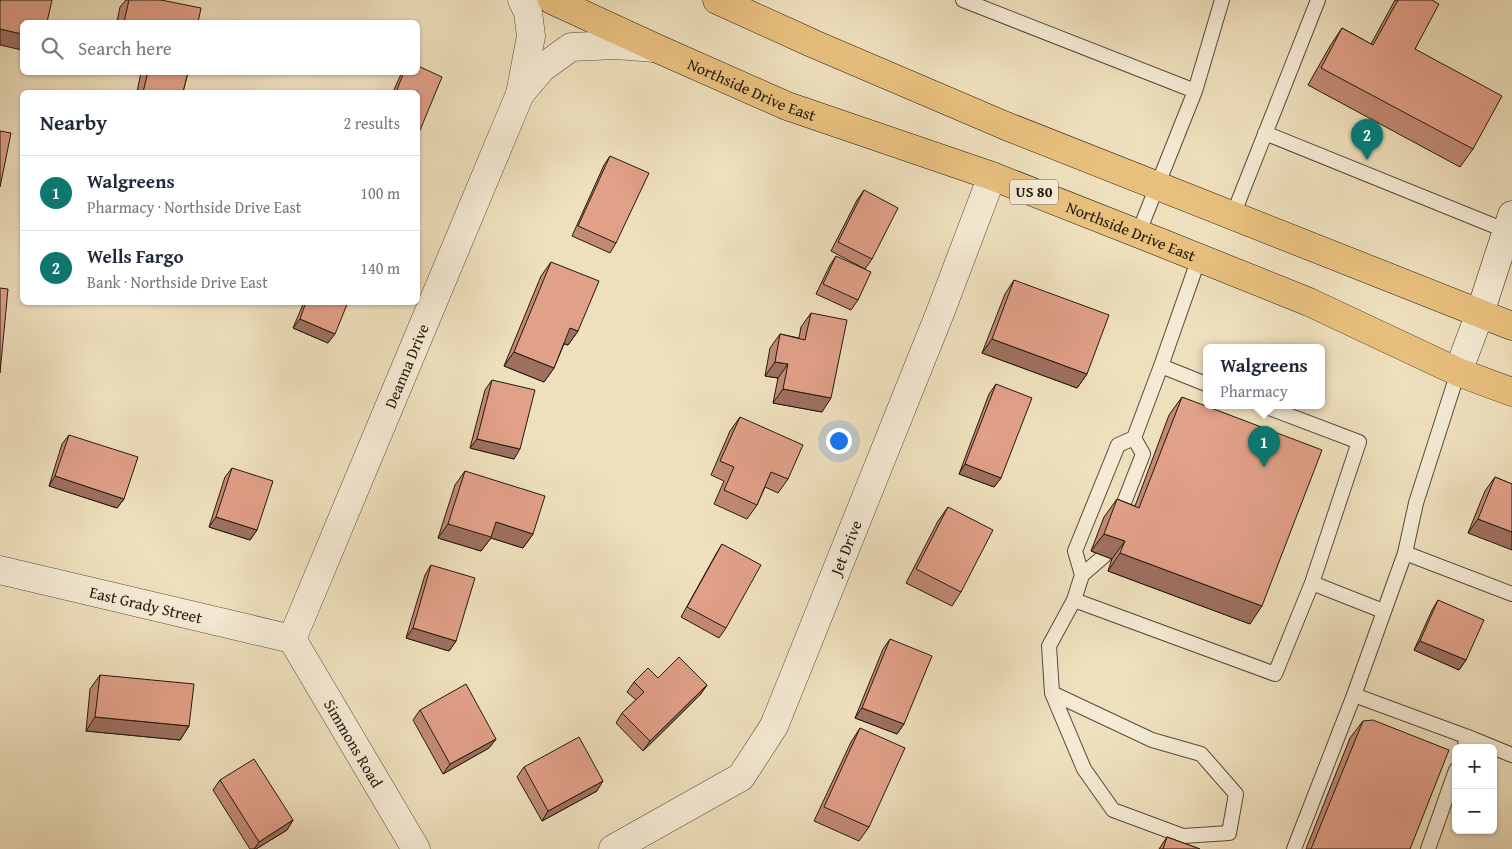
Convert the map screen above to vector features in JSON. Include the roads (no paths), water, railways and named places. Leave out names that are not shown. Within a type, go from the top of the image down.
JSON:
[{"type":"main road","name":"Northside Drive East","points":[[552,0],[787,106],[992,176],[1309,302],[1458,372],[1512,392]]},
{"type":"main road","points":[[718,0],[823,48],[1006,126],[1512,326]]},
{"type":"street","name":"Deanna Drive","points":[[292,638],[520,94],[531,36],[528,12],[522,0]]},
{"type":"street","name":"Deanna Drive","points":[[520,94],[542,68],[571,47],[616,46],[656,48]]},
{"type":"street","name":"Jet Drive","points":[[613,849],[741,777],[774,726],[940,313],[992,176]]},
{"type":"street","points":[[1458,372],[1480,313],[1509,223]]},
{"type":"street","name":"East Grady Street","points":[[0,570],[292,638]]},
{"type":"street","name":"Simmons Road","points":[[292,638],[416,849]]},
{"type":"lane","points":[[963,0],[1195,91]]},
{"type":"lane","points":[[1138,234],[1195,91],[1222,0]]},
{"type":"lane","points":[[1233,215],[1318,0]]},
{"type":"lane","points":[[1265,133],[1509,223]]},
{"type":"lane","points":[[1082,575],[1075,551],[1118,445],[1134,438],[1199,258]]},
{"type":"lane","points":[[1161,366],[1203,383]]},
{"type":"lane","points":[[1294,849],[1354,695],[1405,554],[1416,503],[1458,372]]},
{"type":"lane","points":[[1074,600],[1275,674],[1312,583],[1359,442],[1272,409]]},
{"type":"lane","points":[[1117,522],[1143,454],[1134,438]]},
{"type":"lane","points":[[1405,554],[1512,594]]},
{"type":"lane","points":[[1052,693],[1152,740],[1201,754],[1236,794],[1229,833],[1183,836],[1114,810],[1084,769],[1052,693],[1049,646],[1074,600],[1082,575],[1104,556]]},
{"type":"lane","points":[[1312,583],[1383,611]]},
{"type":"lane","points":[[1354,695],[1466,742],[1512,755]]},
{"type":"lane","points":[[1428,849],[1452,781]]},
{"type":"place","name":"Wells Fargo","points":[[1367,160]]},
{"type":"place","name":"Walgreens","points":[[1264,467]]}]
